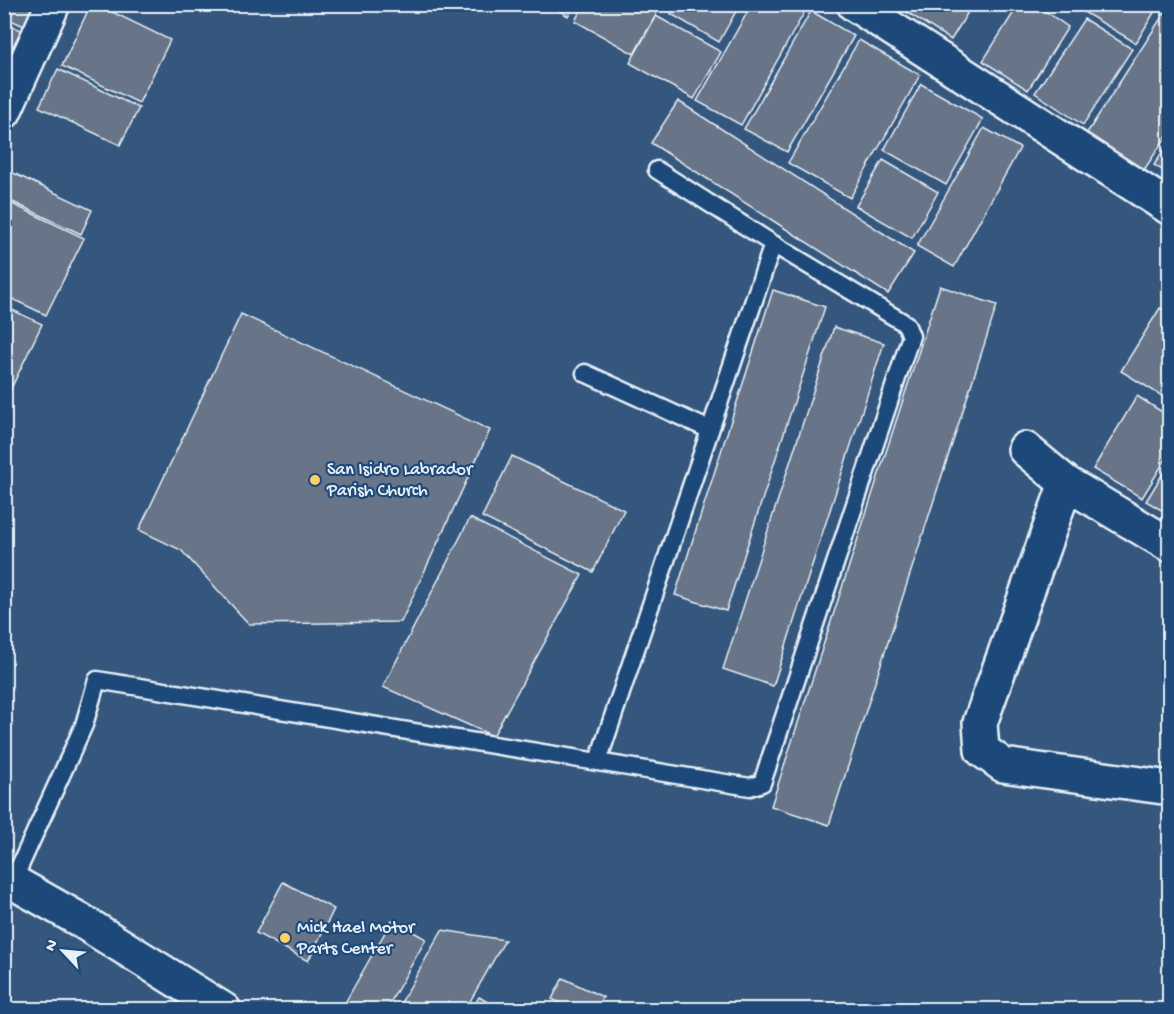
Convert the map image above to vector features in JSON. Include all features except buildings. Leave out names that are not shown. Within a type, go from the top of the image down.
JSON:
[{"type":"main road","points":[[4,111],[53,4]]},
{"type":"main road","points":[[854,4],[1170,208]]},
{"type":"main road","points":[[1025,449],[1066,483],[1170,544]]},
{"type":"main road","points":[[1066,483],[980,723],[982,750],[1003,765],[1170,788]]},
{"type":"main road","points":[[9,879],[224,1010]]},
{"type":"lane","points":[[9,879],[84,725],[97,680],[750,787],[762,783],[911,336],[906,324],[773,244],[657,170]]},
{"type":"lane","points":[[598,761],[773,244]]},
{"type":"lane","points":[[585,373],[710,430]]},
{"type":"place","name":"San Isidro Labrador Parish Church","points":[[315,480]]},
{"type":"place","name":"Mick Hael Motor Parts Center","points":[[285,938]]}]
